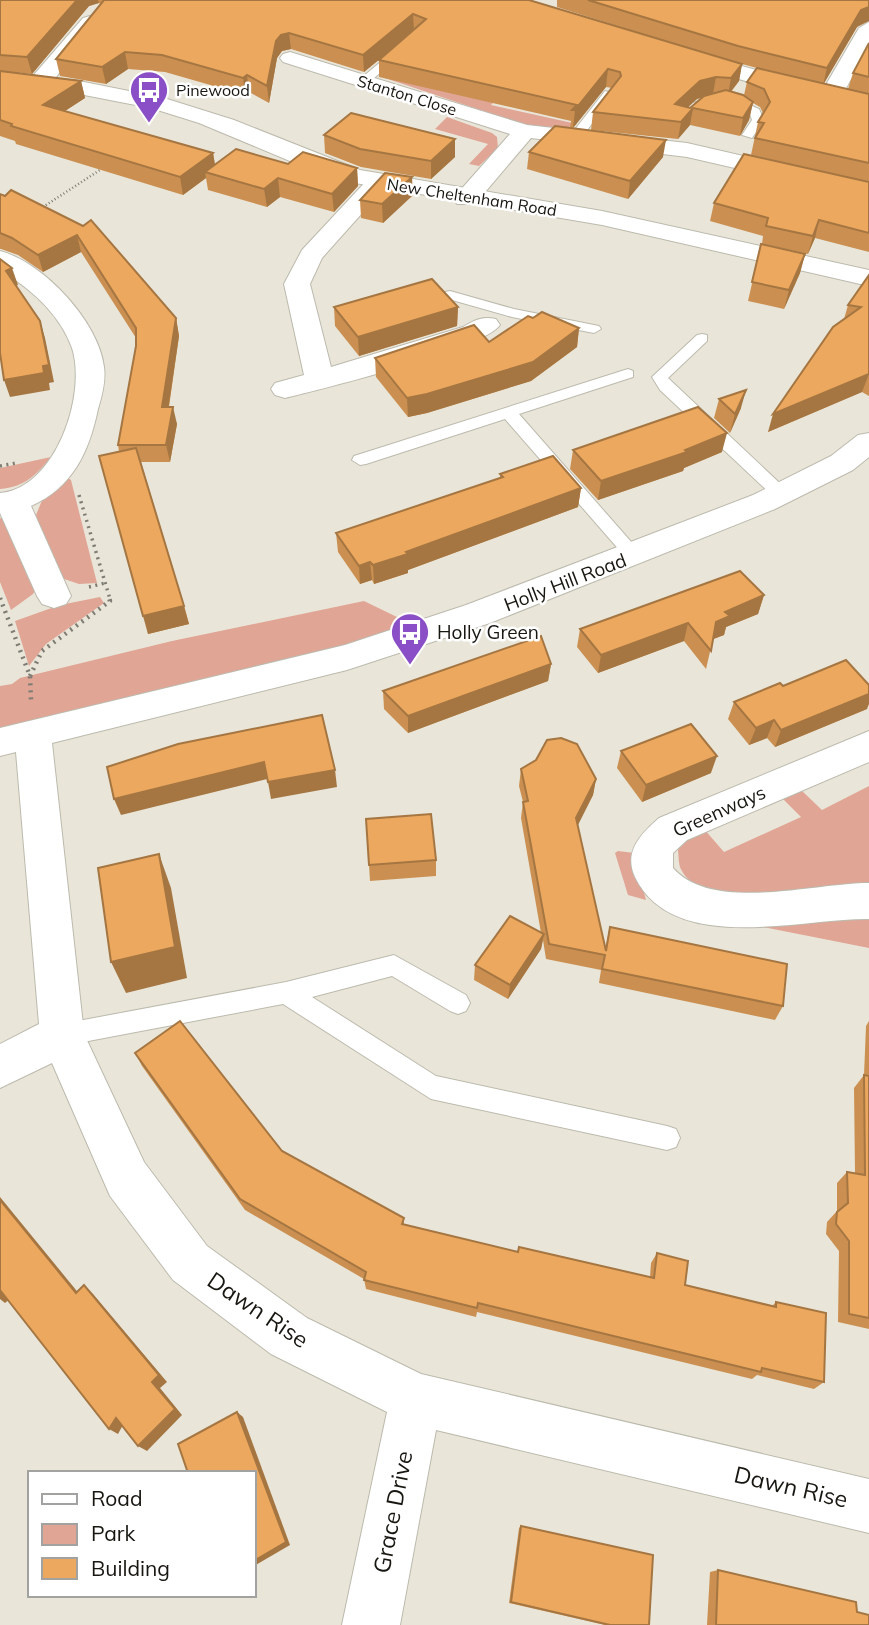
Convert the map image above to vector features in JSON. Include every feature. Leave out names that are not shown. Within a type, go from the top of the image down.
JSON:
[{"type":"street","points":[[40,82],[98,12]]},
{"type":"street","points":[[830,97],[869,21]]},
{"type":"street","points":[[663,50],[741,89],[830,97],[869,104]]},
{"type":"street","name":"Stanton Close","points":[[290,58],[525,131],[687,150],[841,177],[869,192]]},
{"type":"street","name":"New Cheltenham Road","points":[[0,79],[102,89],[154,101],[210,119],[335,171],[378,182],[466,199],[564,212],[869,278]]},
{"type":"street","points":[[466,199],[525,131]]},
{"type":"street","points":[[319,378],[297,284],[311,256],[378,182]]},
{"type":"street","points":[[0,259],[30,275],[70,314],[90,366],[88,398],[65,466],[7,503],[54,596]]},
{"type":"street","points":[[285,389],[472,333],[493,317]]},
{"type":"street","name":"Holly Hill Road","points":[[16,739],[346,657],[478,614],[634,556],[781,494],[855,471],[869,442]]},
{"type":"street","name":"Dawn Rise","points":[[16,739],[62,1035],[127,1180],[190,1263],[289,1336],[416,1399],[869,1506]]},
{"type":"street","name":"Greenways","points":[[869,746],[673,829],[653,847],[653,872],[673,894],[704,906],[749,911],[828,901],[869,901]]},
{"type":"street","points":[[0,1067],[62,1035]]},
{"type":"street","name":"Grace Drive","points":[[370,1625],[416,1399]]},
{"type":"lane","points":[[363,82],[408,43]]},
{"type":"lane","points":[[681,121],[693,105],[741,89],[758,120],[748,135]]},
{"type":"lane","points":[[577,135],[611,92]]},
{"type":"lane","points":[[450,295],[493,317],[594,329]]},
{"type":"lane","points":[[702,338],[660,377],[666,387],[781,494]]},
{"type":"lane","points":[[360,460],[628,374]]},
{"type":"lane","points":[[509,413],[634,556]]},
{"type":"lane","points":[[62,1035],[286,993],[394,965],[458,1003]]},
{"type":"lane","points":[[286,993],[430,1087],[667,1138]]},
{"type":"path","points":[[33,214],[111,163]]},
{"type":"path","points":[[0,597],[30,676],[16,739]]},
{"type":"green space","points":[[537,56],[491,105],[577,124],[563,129],[531,127],[385,78]]},
{"type":"green space","points":[[447,117],[492,133],[497,137],[498,148],[479,166],[469,164],[488,144],[435,129]]},
{"type":"green space","points":[[51,457],[29,479],[16,486],[0,489],[0,468]]},
{"type":"green space","points":[[65,476],[71,480],[97,583],[79,584],[55,576],[36,515],[43,498]]},
{"type":"green space","points":[[0,518],[4,519],[39,584],[33,594],[11,610],[0,582]]},
{"type":"green space","points":[[100,597],[104,603],[46,644],[29,666],[15,621],[60,605]]},
{"type":"green space","points":[[364,601],[397,617],[403,629],[291,661],[0,730],[0,686],[12,684],[20,678],[172,641]]},
{"type":"green space","points":[[869,786],[869,887],[855,883],[789,892],[736,894],[713,891],[694,884],[681,869],[678,850],[683,842],[704,829],[724,852],[801,817],[780,796],[800,789],[822,810]]},
{"type":"green space","points":[[615,853],[634,853],[646,900],[628,895]]},
{"type":"green space","points":[[869,909],[869,948],[763,927],[763,917]]},
{"type":"building","points":[[0,0],[77,0],[27,57],[0,55]]},
{"type":"building","points":[[104,0],[529,0],[742,64],[731,78],[716,77],[700,81],[675,104],[690,108],[704,96],[726,90],[743,95],[753,102],[743,118],[693,108],[681,122],[593,112],[621,76],[620,72],[608,69],[575,110],[572,110],[577,105],[379,60],[426,19],[413,14],[363,55],[289,33],[281,35],[276,41],[267,86],[247,75],[243,78],[162,55],[125,52],[102,67],[56,59]]},
{"type":"building","points":[[588,0],[869,0],[869,7],[861,10],[827,68],[738,46]]},
{"type":"building","points":[[869,43],[869,77],[853,73]]},
{"type":"building","points":[[757,68],[869,94],[869,163],[755,138],[764,123],[758,122],[770,102],[764,89],[747,82]]},
{"type":"building","points":[[0,71],[81,81],[43,105],[213,153],[180,177],[11,126],[12,124],[0,120]]},
{"type":"building","points":[[351,113],[455,139],[431,161],[360,149],[324,135]]},
{"type":"building","points":[[555,126],[666,140],[630,181],[529,152]]},
{"type":"building","points":[[236,149],[288,164],[303,152],[357,168],[332,194],[278,178],[264,189],[205,172]]},
{"type":"building","points":[[744,154],[869,182],[869,233],[819,220],[813,236],[766,226],[768,218],[714,203]]},
{"type":"building","points":[[385,173],[412,177],[382,204],[360,200]]},
{"type":"building","points":[[11,190],[83,226],[91,220],[176,318],[162,407],[173,407],[166,445],[118,445],[136,346],[136,328],[77,235],[38,255],[0,233],[0,194],[5,196]]},
{"type":"building","points":[[761,244],[805,254],[789,290],[752,282]]},
{"type":"building","points":[[0,259],[12,268],[6,271],[40,321],[49,365],[43,366],[44,373],[4,380],[0,353]]},
{"type":"building","points":[[869,275],[869,374],[773,414],[833,327],[861,307],[848,305]]},
{"type":"building","points":[[432,279],[458,307],[358,337],[334,307]]},
{"type":"building","points":[[542,312],[579,328],[533,362],[427,394],[407,398],[375,358],[474,325],[489,342],[528,316],[533,318]]},
{"type":"building","points":[[746,390],[735,414],[719,399]]},
{"type":"building","points":[[698,407],[727,433],[685,450],[687,452],[601,481],[573,450]]},
{"type":"building","points":[[136,448],[184,606],[143,616],[99,456]]},
{"type":"building","points":[[553,456],[581,488],[406,552],[408,554],[373,565],[370,562],[359,566],[336,533],[503,477],[500,474]]},
{"type":"building","points":[[740,571],[764,595],[725,612],[730,616],[716,622],[711,651],[688,623],[601,655],[580,629]]},
{"type":"building","points":[[541,636],[551,664],[408,716],[383,691]]},
{"type":"building","points":[[846,660],[869,685],[869,694],[781,730],[774,720],[756,728],[734,702],[780,683],[783,686]]},
{"type":"building","points":[[322,715],[335,770],[268,782],[264,762],[114,799],[107,767],[178,744]]},
{"type":"building","points":[[691,724],[717,756],[646,785],[621,751]]},
{"type":"building","points":[[561,738],[577,744],[596,779],[576,818],[606,951],[610,927],[787,964],[783,1006],[602,969],[605,955],[549,944],[523,802],[528,801],[521,769],[536,760],[547,740]]},
{"type":"building","points":[[431,814],[436,860],[369,865],[366,819]]},
{"type":"building","points":[[159,854],[175,947],[111,962],[98,868]]},
{"type":"building","points":[[510,916],[544,934],[510,985],[475,965]]},
{"type":"building","points":[[180,1021],[282,1151],[404,1218],[402,1224],[518,1252],[519,1247],[654,1278],[657,1253],[688,1261],[685,1285],[776,1307],[776,1302],[826,1313],[824,1382],[762,1368],[761,1372],[478,1303],[477,1308],[364,1280],[366,1272],[240,1199],[135,1053]]},
{"type":"building","points":[[864,1075],[869,1076],[869,1318],[849,1314],[849,1241],[836,1224],[837,1212],[848,1203],[847,1172],[865,1175]]},
{"type":"building","points":[[0,1200],[76,1293],[84,1285],[159,1375],[152,1382],[175,1409],[138,1446],[116,1418],[109,1429],[0,1290]]},
{"type":"building","points":[[237,1412],[286,1542],[256,1560],[256,1471],[187,1471],[178,1444]]},
{"type":"building","points":[[521,1526],[653,1555],[649,1625],[610,1625],[511,1602]]},
{"type":"building","points":[[718,1570],[856,1602],[857,1612],[869,1615],[869,1625],[716,1625]]},
{"type":"place","name":"Pinewood","points":[[149,124]]},
{"type":"place","name":"Holly Green","points":[[410,666]]}]
